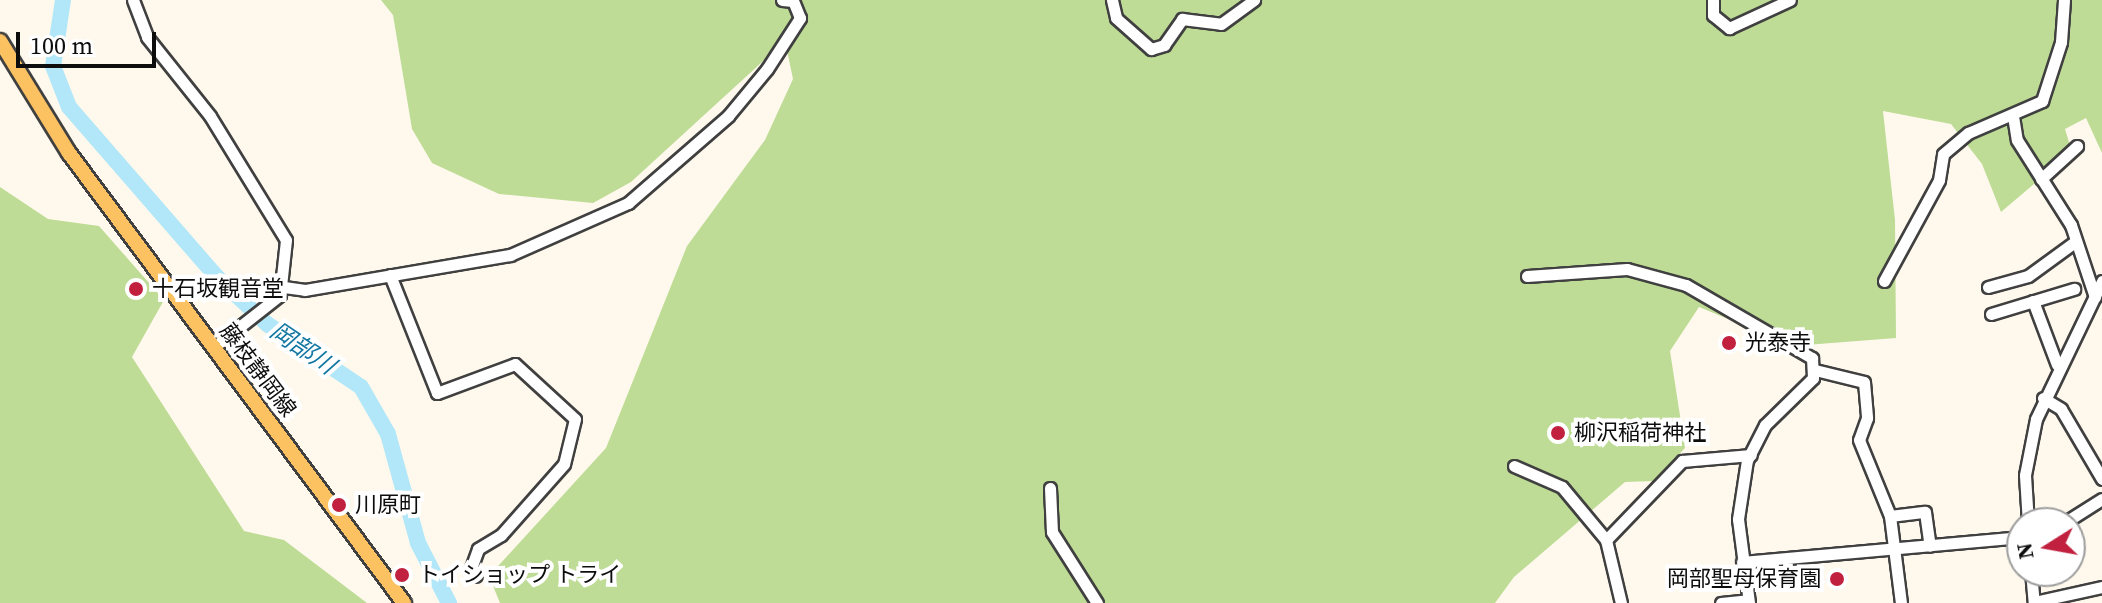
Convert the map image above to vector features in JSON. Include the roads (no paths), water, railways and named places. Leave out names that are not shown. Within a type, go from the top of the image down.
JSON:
[{"type":"main road","name":"藤枝静岡線","points":[[0,41],[69,153],[404,603]]},
{"type":"street","points":[[133,0],[147,37],[210,116],[280,226],[287,248],[284,287],[268,309],[214,347]]},
{"type":"street","points":[[284,287],[305,290],[510,255],[650,188],[767,69],[800,18],[793,1],[782,0]]},
{"type":"street","points":[[1112,0],[1116,18],[1151,49],[1164,45],[1182,19],[1221,24],[1254,0]]},
{"type":"street","points":[[1713,0],[1713,15],[1729,28],[1790,0]]},
{"type":"street","points":[[1884,281],[1939,180],[1943,154],[1968,133],[2013,116],[2047,93],[2064,0]]},
{"type":"street","points":[[2013,116],[2017,140],[2076,241],[2095,297]]},
{"type":"street","points":[[2041,179],[2077,146]]},
{"type":"street","points":[[1988,287],[2028,276],[2076,241]]},
{"type":"street","points":[[1527,276],[1627,269],[1686,285],[1803,351],[1815,370],[1864,382],[1867,418],[1859,440],[1890,516],[1901,603]]},
{"type":"street","points":[[390,275],[437,393],[515,364],[575,419],[564,464],[501,535],[478,549],[471,568],[476,576]]},
{"type":"street","points":[[2028,507],[2027,458],[2043,398],[2102,281]]},
{"type":"street","points":[[1991,314],[2074,289]]},
{"type":"street","points":[[2033,301],[2057,365]]},
{"type":"street","points":[[1721,603],[1749,601],[1738,519],[1751,455],[1765,425],[1815,370]]},
{"type":"street","points":[[2043,398],[2061,409],[2102,479]]},
{"type":"street","points":[[1606,540],[1682,461],[1751,455]]},
{"type":"street","points":[[1514,466],[1562,487],[1606,540],[1621,603]]},
{"type":"street","points":[[1050,488],[1052,532],[1097,603]]},
{"type":"street","points":[[1890,516],[1925,512],[1930,546]]},
{"type":"street","points":[[1742,562],[2006,539]]},
{"type":"street","points":[[2034,603],[2102,587]]},
{"type":"waterway","name":"岡部川","points":[[63,0],[53,66],[69,107],[217,277],[267,324],[361,387],[388,434],[418,543],[449,603]]},
{"type":"place","name":"十石坂観音堂","points":[[136,289]]},
{"type":"place","name":"光泰寺","points":[[1729,343]]},
{"type":"place","name":"柳沢稲荷神社","points":[[1558,433]]},
{"type":"place","name":"川原町","points":[[339,505]]},
{"type":"place","name":"トイショップ トライ","points":[[402,575]]},
{"type":"place","name":"岡部聖母保育園","points":[[1837,579]]}]
